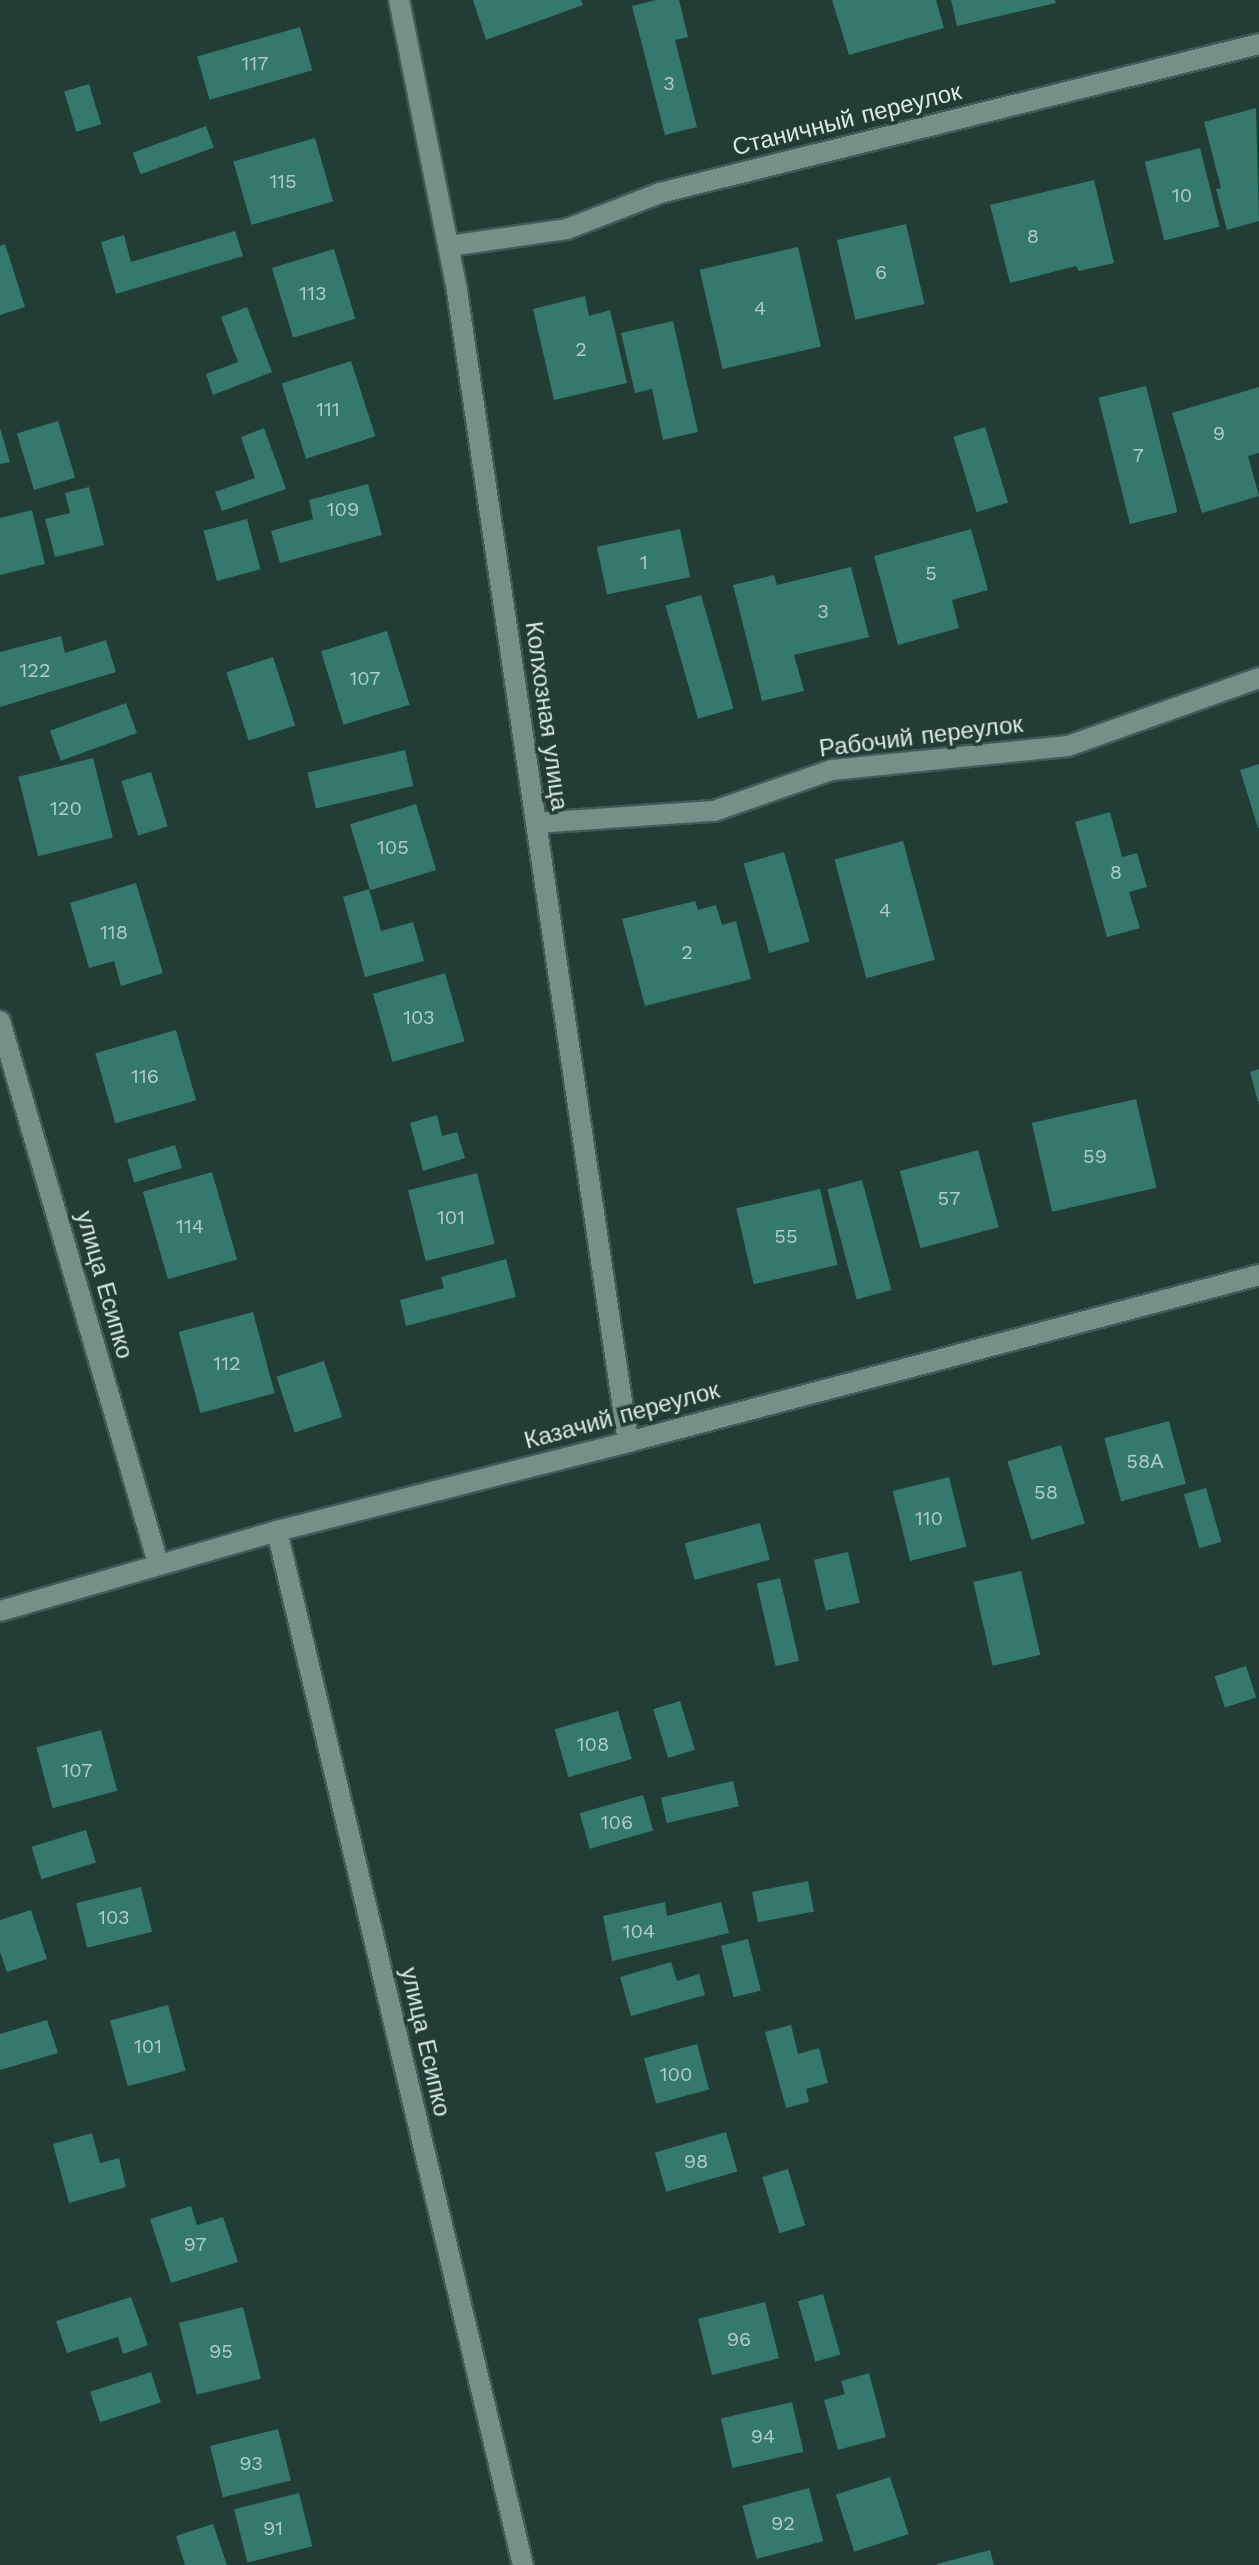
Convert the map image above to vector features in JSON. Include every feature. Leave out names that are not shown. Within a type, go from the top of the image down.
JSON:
[{"type":"street","name":"Колхозная улица","points":[[399,0],[449,246],[628,1442]]},
{"type":"street","name":"Станичный переулок","points":[[449,246],[567,229],[660,193],[1259,44]]},
{"type":"street","name":"Рабочий переулок","points":[[536,823],[714,811],[832,770],[1068,746],[1259,678]]},
{"type":"street","name":"улица Есипко","points":[[0,1021],[158,1563]]},
{"type":"street","name":"Казачий переулок","points":[[0,1611],[277,1531],[628,1442],[1259,1275]]},
{"type":"street","name":"улица Есипко","points":[[277,1531],[523,2565]]},
{"type":"building","points":[[473,0],[581,0],[583,5],[486,40]]},
{"type":"building","points":[[656,0],[679,0],[688,37],[675,40],[697,127],[665,135],[632,6]]},
{"type":"building","points":[[832,0],[936,0],[944,28],[849,55]]},
{"type":"building","points":[[951,0],[1055,0],[1056,3],[957,26]]},
{"type":"building","points":[[300,27],[312,70],[210,100],[197,56]]},
{"type":"building","points":[[89,84],[101,124],[76,132],[64,92]]},
{"type":"building","points":[[1256,108],[1259,221],[1227,230],[1216,189],[1221,188],[1204,122]]},
{"type":"building","points":[[206,126],[214,148],[141,174],[133,153]]},
{"type":"building","points":[[315,138],[333,201],[251,225],[233,161]]},
{"type":"building","points":[[1200,148],[1220,227],[1164,240],[1145,162]]},
{"type":"building","points":[[1094,180],[1114,263],[1079,271],[1076,266],[1010,283],[990,205]]},
{"type":"building","points":[[906,224],[924,304],[855,320],[837,240]]},
{"type":"building","points":[[235,231],[243,256],[116,294],[101,242],[124,235],[131,262]]},
{"type":"building","points":[[5,244],[25,307],[0,315],[0,246]]},
{"type":"building","points":[[798,247],[821,346],[723,369],[700,270]]},
{"type":"building","points":[[334,249],[355,319],[293,338],[272,268]]},
{"type":"building","points":[[585,296],[589,316],[610,310],[627,383],[554,400],[533,309]]},
{"type":"building","points":[[247,307],[272,372],[213,395],[206,374],[238,362],[221,317]]},
{"type":"building","points":[[673,321],[698,432],[663,440],[652,389],[635,393],[621,333]]},
{"type":"building","points":[[351,361],[375,436],[306,459],[282,384]]},
{"type":"building","points":[[1146,386],[1177,512],[1130,524],[1098,398]]},
{"type":"building","points":[[1259,387],[1259,453],[1248,456],[1259,496],[1202,513],[1172,413]]},
{"type":"building","points":[[58,421],[75,477],[34,490],[17,434]]},
{"type":"building","points":[[985,427],[1008,503],[977,512],[953,437]]},
{"type":"building","points":[[0,428],[10,462],[0,464]]},
{"type":"building","points":[[264,428],[286,489],[222,511],[215,492],[255,478],[241,437]]},
{"type":"building","points":[[368,484],[382,535],[280,563],[271,531],[313,519],[309,500]]},
{"type":"building","points":[[89,487],[104,545],[55,557],[45,519],[70,513],[65,493]]},
{"type":"building","points":[[32,510],[45,564],[0,575],[0,518]]},
{"type":"building","points":[[247,519],[260,569],[217,581],[204,531]]},
{"type":"building","points":[[680,529],[690,577],[607,595],[597,547]]},
{"type":"building","points":[[971,529],[988,590],[952,600],[959,628],[898,645],[874,556]]},
{"type":"building","points":[[851,567],[869,637],[794,655],[804,691],[762,701],[733,585],[774,575],[777,585]]},
{"type":"building","points":[[701,595],[734,708],[698,719],[665,605]]},
{"type":"building","points":[[387,631],[410,705],[344,725],[321,651]]},
{"type":"building","points":[[61,636],[65,653],[106,640],[116,672],[0,707],[0,652]]},
{"type":"building","points":[[273,657],[295,725],[249,741],[226,672]]},
{"type":"building","points":[[126,703],[137,733],[61,761],[50,731]]},
{"type":"building","points":[[405,750],[413,786],[316,809],[308,772]]},
{"type":"building","points":[[93,758],[113,838],[38,856],[18,777]]},
{"type":"building","points":[[1259,764],[1259,828],[1258,828],[1240,770]]},
{"type":"building","points":[[151,772],[168,827],[138,836],[121,781]]},
{"type":"building","points":[[416,804],[436,870],[370,890],[350,824]]},
{"type":"building","points":[[1110,812],[1122,857],[1137,853],[1147,887],[1129,892],[1140,928],[1107,937],[1075,822]]},
{"type":"building","points":[[903,841],[935,960],[866,978],[834,859]]},
{"type":"building","points":[[784,852],[810,941],[769,953],[744,864]]},
{"type":"building","points":[[136,883],[163,973],[121,986],[114,961],[89,968],[70,903]]},
{"type":"building","points":[[369,889],[381,931],[413,922],[424,961],[365,977],[343,897]]},
{"type":"building","points":[[695,901],[698,910],[716,905],[722,925],[736,921],[751,979],[645,1006],[622,919]]},
{"type":"building","points":[[445,973],[465,1041],[392,1062],[373,994]]},
{"type":"building","points":[[176,1030],[196,1100],[115,1123],[95,1053]]},
{"type":"building","points":[[1259,1069],[1259,1101],[1258,1102],[1250,1072]]},
{"type":"building","points":[[1136,1099],[1156,1188],[1052,1212],[1032,1123]]},
{"type":"building","points":[[437,1115],[442,1136],[457,1132],[465,1158],[423,1171],[410,1123]]},
{"type":"building","points":[[175,1145],[182,1168],[134,1183],[127,1160]]},
{"type":"building","points":[[978,1150],[999,1227],[920,1248],[900,1171]]},
{"type":"building","points":[[212,1172],[237,1259],[168,1279],[143,1192]]},
{"type":"building","points":[[477,1173],[495,1244],[426,1261],[408,1190]]},
{"type":"building","points":[[862,1180],[892,1290],[857,1299],[827,1189]]},
{"type":"building","points":[[820,1189],[838,1265],[754,1284],[736,1208]]},
{"type":"building","points":[[506,1259],[516,1297],[406,1326],[400,1300],[444,1288],[441,1277]]},
{"type":"building","points":[[253,1312],[275,1393],[200,1413],[179,1332]]},
{"type":"building","points":[[324,1361],[342,1417],[295,1433],[276,1376]]},
{"type":"building","points":[[1169,1421],[1186,1484],[1121,1501],[1104,1438]]},
{"type":"building","points":[[1061,1445],[1085,1523],[1031,1540],[1007,1461]]},
{"type":"building","points":[[949,1477],[966,1547],[910,1561],[893,1491]]},
{"type":"building","points":[[1206,1488],[1221,1542],[1199,1548],[1184,1494]]},
{"type":"building","points":[[760,1523],[770,1560],[694,1580],[685,1543]]},
{"type":"building","points":[[848,1552],[860,1603],[826,1611],[814,1560]]},
{"type":"building","points":[[1021,1571],[1040,1655],[993,1666],[973,1582]]},
{"type":"building","points":[[780,1578],[799,1661],[776,1666],[757,1583]]},
{"type":"building","points":[[1246,1666],[1256,1697],[1225,1708],[1215,1676]]},
{"type":"building","points":[[680,1701],[695,1750],[668,1758],[653,1709]]},
{"type":"building","points":[[618,1711],[632,1759],[568,1777],[555,1729]]},
{"type":"building","points":[[101,1730],[117,1791],[53,1808],[36,1747]]},
{"type":"building","points":[[733,1781],[739,1806],[667,1823],[661,1798]]},
{"type":"building","points":[[643,1795],[653,1831],[590,1849],[580,1813]]},
{"type":"building","points":[[86,1830],[96,1863],[41,1879],[31,1847]]},
{"type":"building","points":[[808,1881],[814,1911],[758,1922],[752,1892]]},
{"type":"building","points":[[141,1887],[152,1932],[87,1948],[76,1903]]},
{"type":"building","points":[[665,1902],[667,1916],[721,1902],[729,1933],[612,1961],[603,1916]]},
{"type":"building","points":[[31,1910],[47,1959],[7,1972],[0,1952],[0,1920]]},
{"type":"building","points":[[748,1939],[761,1990],[734,1997],[721,1946]]},
{"type":"building","points":[[671,1962],[677,1981],[699,1974],[705,1995],[631,2016],[620,1977]]},
{"type":"building","points":[[168,2005],[186,2071],[128,2086],[110,2021]]},
{"type":"building","points":[[47,2020],[58,2053],[0,2070],[0,2034]]},
{"type":"building","points":[[791,2025],[798,2054],[819,2048],[828,2083],[806,2089],[809,2102],[786,2108],[765,2032]]},
{"type":"building","points":[[697,2044],[709,2089],[656,2104],[644,2058]]},
{"type":"building","points":[[726,2132],[737,2171],[666,2192],[655,2152]]},
{"type":"building","points":[[92,2133],[100,2163],[119,2158],[126,2187],[69,2203],[53,2144]]},
{"type":"building","points":[[788,2169],[805,2225],[779,2233],[762,2177]]},
{"type":"building","points":[[191,2206],[197,2225],[223,2217],[238,2262],[171,2283],[150,2219]]},
{"type":"building","points":[[823,2294],[840,2355],[815,2362],[798,2301]]},
{"type":"building","points":[[131,2297],[148,2345],[123,2354],[118,2337],[67,2353],[56,2321]]},
{"type":"building","points":[[765,2302],[779,2358],[712,2375],[698,2319]]},
{"type":"building","points":[[243,2307],[261,2379],[197,2395],[179,2323]]},
{"type":"building","points":[[151,2372],[161,2402],[100,2422],[90,2392]]},
{"type":"building","points":[[869,2373],[886,2437],[838,2450],[824,2400],[845,2394],[841,2381]]},
{"type":"building","points":[[792,2402],[803,2452],[732,2468],[721,2418]]},
{"type":"building","points":[[278,2429],[291,2480],[223,2497],[210,2446]]},
{"type":"building","points":[[890,2477],[909,2534],[854,2552],[836,2495]]},
{"type":"building","points":[[809,2488],[823,2541],[757,2559],[742,2506]]},
{"type":"building","points":[[299,2493],[312,2546],[247,2563],[234,2509]]},
{"type":"building","points":[[213,2524],[227,2565],[185,2565],[176,2536]]},
{"type":"building","points":[[990,2550],[994,2565],[937,2565],[937,2564]]}]
